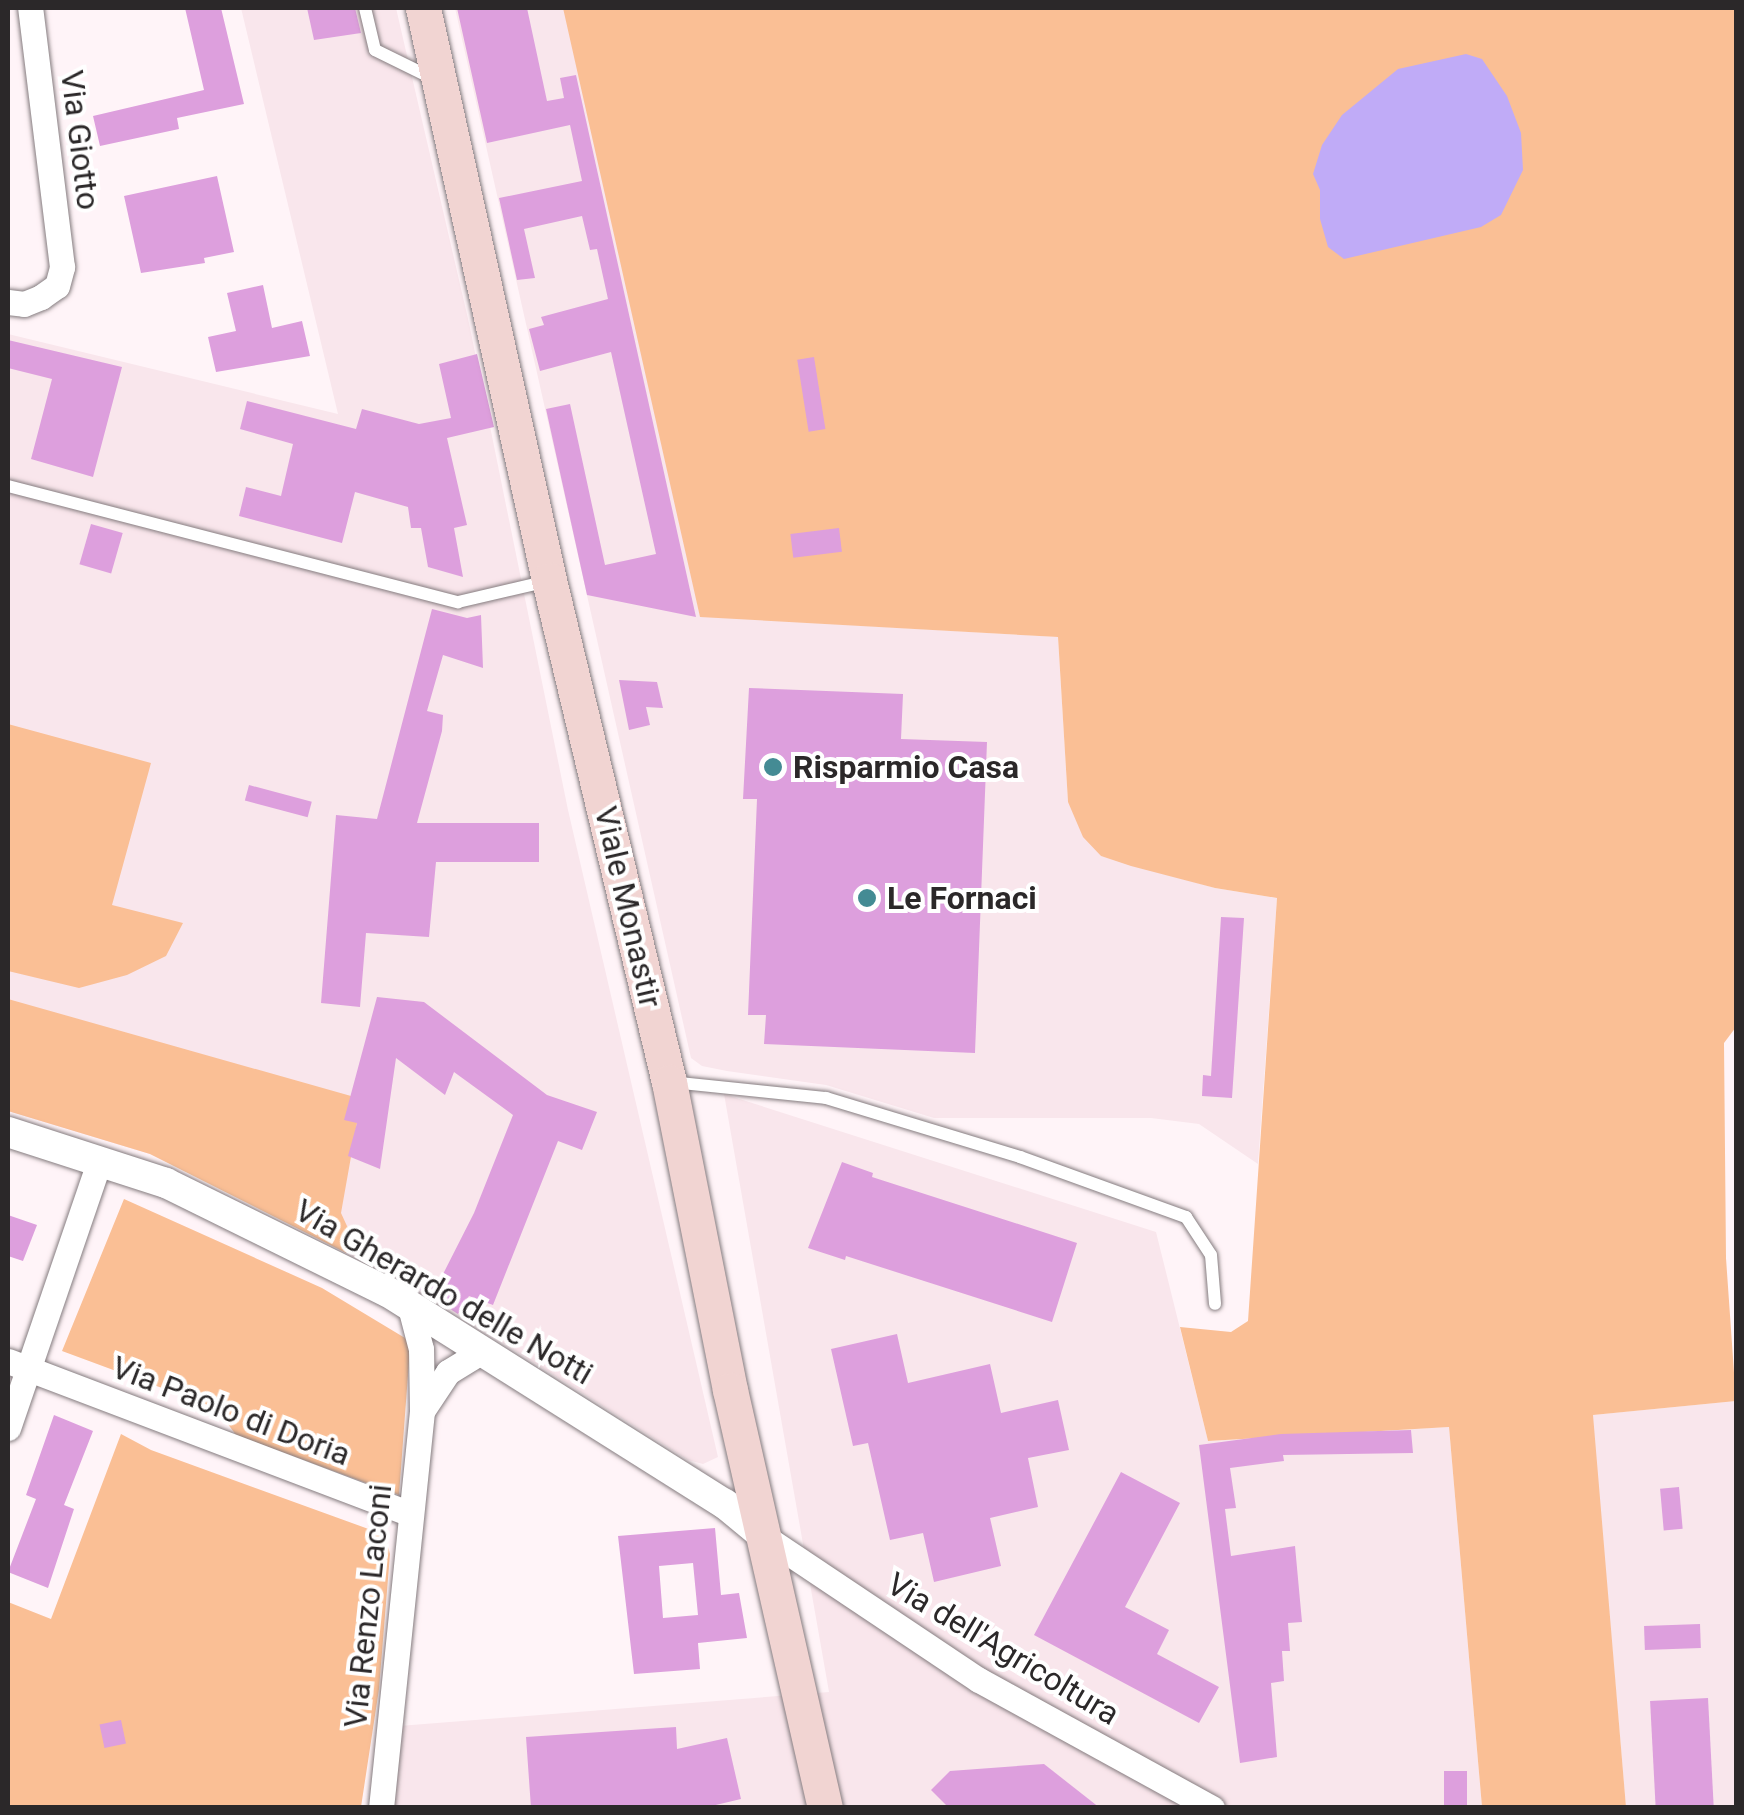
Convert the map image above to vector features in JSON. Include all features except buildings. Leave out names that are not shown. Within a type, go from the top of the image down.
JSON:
[{"type":"main road","name":"Viale Monastir","points":[[423,8],[549,580],[668,1082],[730,1390],[825,1808]]},
{"type":"street","name":"Via Giotto","points":[[8,302],[24,304],[42,297],[56,286],[62,267],[30,8]]},
{"type":"street","name":"Via Gherardo delle Notti","points":[[8,1132],[166,1183],[277,1234],[484,1350],[726,1504],[765,1537]]},
{"type":"street","points":[[8,1428],[18,1365],[100,1160]]},
{"type":"street","name":"Via Renzo Laconi","points":[[380,1808],[422,1410],[421,1349],[410,1306]]},
{"type":"street","name":"Via Renzo Laconi","points":[[422,1410],[448,1372],[484,1350]]},
{"type":"street","name":"Via Paolo di Doria","points":[[18,1365],[409,1513]]},
{"type":"street","name":"Via dell'Agricoltura","points":[[765,1537],[979,1680],[1212,1808]]},
{"type":"lane","points":[[365,8],[375,50],[440,82]]},
{"type":"lane","points":[[8,486],[458,602],[549,580]]},
{"type":"lane","points":[[668,1082],[826,1098],[1020,1157],[1186,1218],[1211,1255],[1214,1304]]},
{"type":"shaded area","points":[[241,8],[396,8],[469,323],[568,810],[718,1457],[703,1464],[688,1460],[452,1311],[278,1216],[150,1154],[8,1111],[8,334],[338,414]]},
{"type":"shaded area","points":[[455,8],[567,8],[700,616],[1058,637],[1068,802],[1101,856],[1215,888],[1277,898],[1258,1164],[1199,1124],[1151,1118],[934,1118],[826,1085],[702,1066],[691,1058]]},
{"type":"shaded area","points":[[563,8],[1736,8],[1736,1027],[1724,1043],[1726,1258],[1736,1401],[1593,1415],[1626,1807],[1482,1807],[1449,1427],[1208,1441],[1180,1327],[1231,1332],[1248,1321],[1277,898],[1215,888],[1131,866],[1101,856],[1083,837],[1068,802],[1058,637],[700,617]]},
{"type":"shaded area","points":[[1466,54],[1482,59],[1507,96],[1521,133],[1523,170],[1501,215],[1481,227],[1344,259],[1328,247],[1320,219],[1320,190],[1313,174],[1322,145],[1342,115],[1398,69]]},
{"type":"shaded area","points":[[8,724],[151,763],[112,905],[183,923],[166,956],[127,975],[79,988],[8,971]]},
{"type":"shaded area","points":[[8,999],[351,1096],[357,1123],[341,1213],[352,1237],[346,1253],[150,1154],[8,1111]]},
{"type":"shaded area","points":[[724,1094],[1156,1232],[1208,1441],[1449,1427],[1482,1807],[394,1808],[399,1726],[829,1692]]},
{"type":"shaded area","points":[[124,1199],[322,1288],[405,1338],[410,1348],[399,1495],[236,1435],[216,1408],[62,1351]]},
{"type":"shaded area","points":[[1736,1401],[1736,1807],[1626,1807],[1592,1415]]},
{"type":"shaded area","points":[[121,1434],[151,1450],[385,1535],[390,1554],[379,1689],[361,1807],[8,1807],[8,1602],[51,1619]]},
{"type":"place","name":"Risparmio Casa","points":[[773,767]]},
{"type":"place","name":"Le Fornaci","points":[[867,898]]}]
